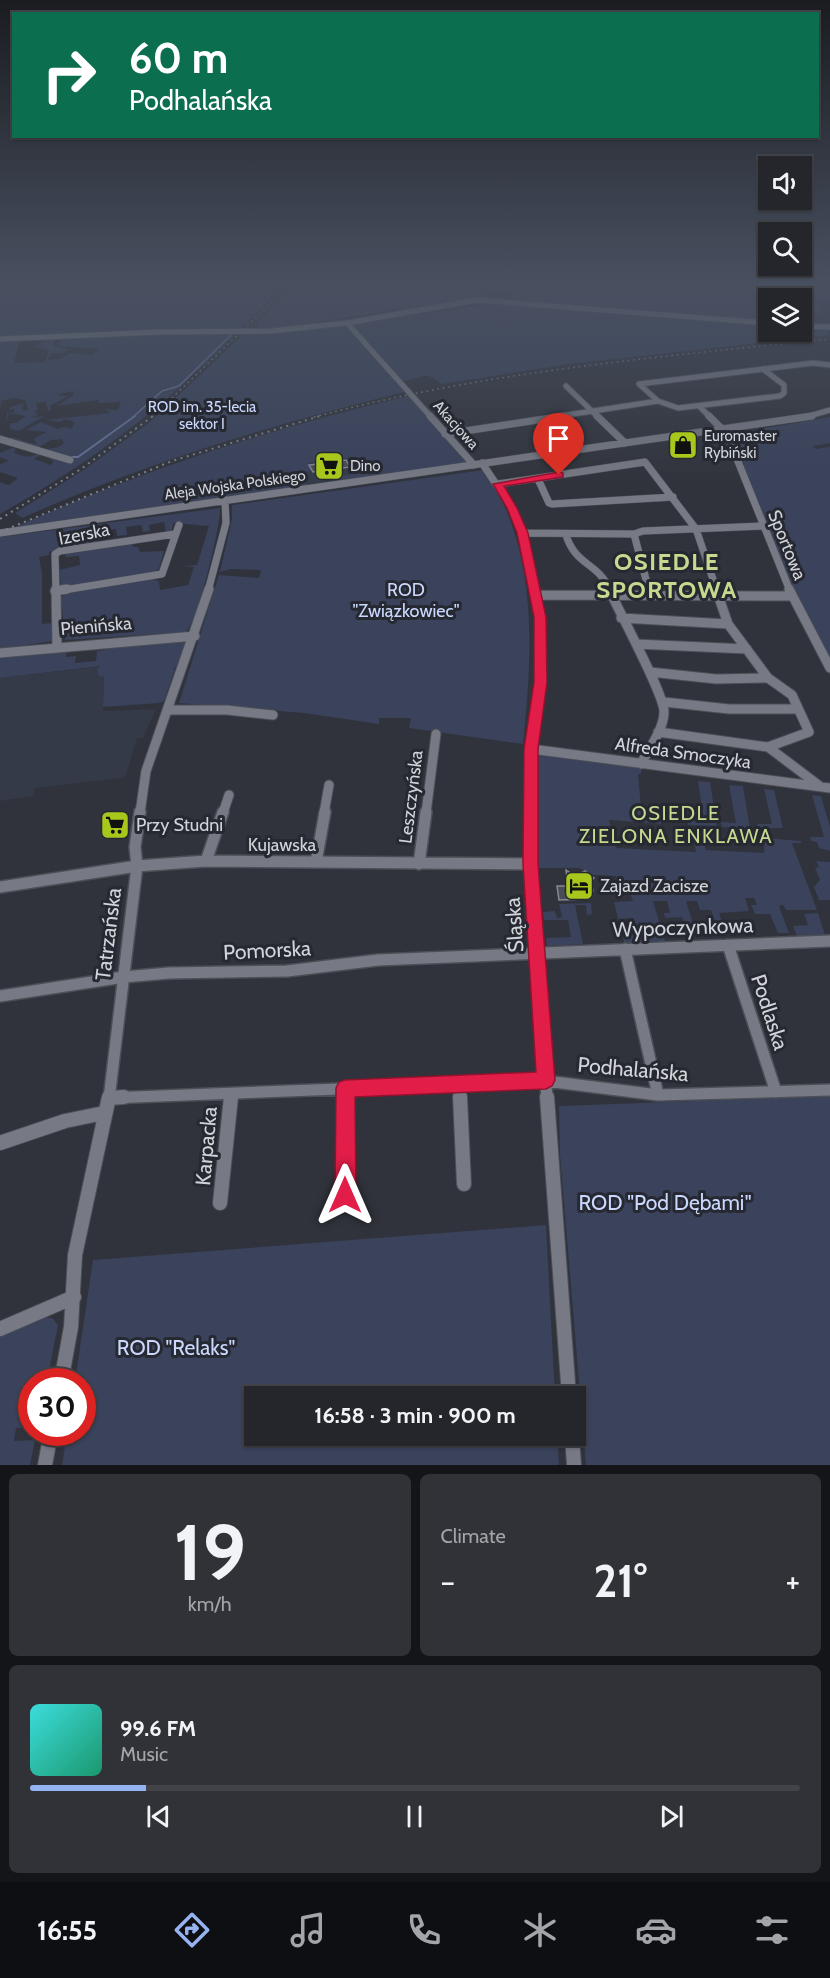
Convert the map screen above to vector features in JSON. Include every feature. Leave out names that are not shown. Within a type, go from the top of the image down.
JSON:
[{"type":"street","name":"Akacjowa","points":[[370,349],[445,434],[478,464]]},
{"type":"street","points":[[763,369],[784,385],[784,393],[780,396],[678,408],[658,401],[639,384],[763,369],[813,363],[830,365]]},
{"type":"street","points":[[566,386],[625,443]]},
{"type":"street","points":[[445,434],[658,401]]},
{"type":"street","points":[[699,406],[724,429]]},
{"type":"street","name":"Aleja Wojska Polskiego","points":[[0,533],[724,429],[818,415],[830,410]]},
{"type":"street","name":"Sportowa","points":[[724,429],[791,596],[830,668]]},
{"type":"street","points":[[1,440],[70,460]]},
{"type":"street","points":[[498,484],[645,462],[696,529],[728,624],[768,678],[792,695],[809,732],[768,747],[658,732]]},
{"type":"street","name":"Śląska","points":[[478,464],[498,484],[512,508],[522,533],[540,617],[540,682],[531,749],[531,864],[568,1386]]},
{"type":"street","points":[[538,479],[549,503],[552,504],[673,497]]},
{"type":"street","name":"Tatrzańska","points":[[64,1368],[71,1327],[75,1255],[109,1098],[137,866],[135,847],[144,782],[195,636],[225,523],[225,500]]},
{"type":"street","points":[[161,585],[162,574],[179,525]]},
{"type":"street","points":[[522,533],[634,534],[643,531],[763,526]]},
{"type":"street","name":"Izerska","points":[[57,647],[53,557],[57,552],[175,534]]},
{"type":"street","points":[[634,534],[650,594]]},
{"type":"street","points":[[566,535],[572,552],[601,573],[664,702],[666,709],[658,732],[641,764]]},
{"type":"street","points":[[55,591],[162,574]]},
{"type":"street","points":[[536,595],[791,596]]},
{"type":"street","points":[[621,618],[728,624]]},
{"type":"street","name":"Pienińska","points":[[0,653],[195,636]]},
{"type":"street","points":[[636,644],[747,650]]},
{"type":"street","points":[[650,672],[716,679],[768,678]]},
{"type":"street","points":[[664,702],[729,709],[798,709]]},
{"type":"street","points":[[169,710],[227,710],[273,715]]},
{"type":"street","name":"Leszczyńska","points":[[419,864],[436,734]]},
{"type":"street","points":[[768,747],[825,788]]},
{"type":"street","name":"Alfreda Smoczyka","points":[[531,749],[825,788]]},
{"type":"street","points":[[316,862],[329,785]]},
{"type":"street","points":[[206,861],[229,795]]},
{"type":"street","name":"Kujawska","points":[[0,887],[137,866],[206,861],[531,864]]},
{"type":"street","name":"Wypoczynkowa","points":[[537,952],[829,943]]},
{"type":"street","name":"Podlaska","points":[[728,945],[776,1092]]},
{"type":"street","points":[[624,949],[658,1095]]},
{"type":"street","name":"Pomorska","points":[[0,996],[124,977],[287,971],[378,960],[537,952]]},
{"type":"street","name":"Podhalańska","points":[[109,1098],[546,1080],[658,1095],[830,1090]]},
{"type":"street","points":[[459,1083],[464,1184]]},
{"type":"street","points":[[345,1088],[345,1195]]},
{"type":"street","name":"Karpacka","points":[[220,1203],[231,1094]]},
{"type":"street","points":[[0,1143],[65,1121],[104,1113]]},
{"type":"street","points":[[0,1329],[74,1297]]},
{"type":"street","points":[[45,1465],[48,1446]]},
{"type":"street","points":[[573,1446],[574,1465]]},
{"type":"shaded area","points":[[354,457],[364,478],[297,488],[299,465]]},
{"type":"shaded area","points":[[104,666],[103,711],[156,709],[143,738],[137,738],[126,775],[122,778],[35,788],[33,796],[0,801],[0,678]]},
{"type":"green space","points":[[0,349],[17,349],[14,363],[45,362],[49,350],[46,349],[68,349],[64,353],[51,353],[48,360],[62,359],[69,353],[92,355],[100,349],[218,349],[158,406],[120,436],[41,490],[0,514],[0,482],[9,485],[18,478],[0,472],[0,464],[9,461],[0,457],[0,453],[12,448],[16,449],[14,453],[23,456],[39,453],[42,454],[34,459],[51,465],[54,461],[49,459],[52,457],[41,450],[59,447],[64,443],[62,439],[51,440],[37,448],[8,439],[11,437],[35,444],[37,443],[33,439],[47,432],[26,430],[41,422],[58,429],[64,427],[71,429],[75,422],[65,419],[60,422],[46,420],[110,413],[105,409],[118,410],[121,402],[99,403],[98,400],[57,406],[74,395],[73,391],[59,394],[68,396],[50,406],[51,410],[48,411],[46,402],[36,403],[38,410],[34,411],[38,415],[30,418],[44,416],[19,431],[10,429],[10,423],[16,423],[26,416],[9,413],[7,420],[7,413],[14,412],[14,409],[9,410],[10,407],[24,403],[22,410],[28,410],[25,400],[13,398],[1,401],[0,411]]},
{"type":"green space","name":"ROD im. 35-lecia sektor I","points":[[228,349],[366,349],[404,392],[306,417],[210,446],[69,498],[22,518],[15,513],[85,469],[150,422]]},
{"type":"green space","points":[[374,349],[700,349],[568,364],[441,384],[432,377],[403,381]]},
{"type":"green space","points":[[409,396],[468,461],[467,463],[336,482],[331,477],[361,473],[354,457],[309,463],[312,470],[302,474],[308,486],[11,529],[108,488],[207,453],[307,422]]},
{"type":"green space","points":[[830,417],[830,443],[813,446],[816,449],[830,447],[830,659],[788,581],[732,434]]},
{"type":"green space","name":"ROD \"Związkowiec\"","points":[[484,470],[504,505],[516,538],[523,567],[527,596],[529,655],[523,744],[409,728],[411,718],[379,718],[379,724],[304,713],[179,703],[219,575],[259,578],[261,570],[230,569],[220,572],[232,519],[232,505]]},
{"type":"green space","points":[[220,508],[208,572],[197,610],[186,632],[65,640],[61,597],[68,593],[152,579],[159,581],[160,590],[188,585],[194,567],[182,566],[197,565],[209,526],[173,523],[172,530],[166,533],[164,522],[149,525],[150,531],[143,532],[141,525],[126,527],[127,535],[117,536],[116,529],[103,531],[103,538],[98,539],[99,544],[72,548],[69,532],[71,548],[49,552],[49,555],[39,557],[42,573],[42,624],[52,623],[52,641],[0,649],[0,537]]},
{"type":"green space","points":[[132,543],[133,547],[138,547],[140,552],[164,551],[159,569],[153,573],[61,585],[59,570],[80,565],[79,556],[66,557],[65,553]]},
{"type":"green space","points":[[182,641],[185,644],[177,666],[173,669],[175,669],[164,701],[159,703],[103,707],[104,677],[99,676],[97,671],[100,666],[0,678],[0,657],[67,650],[66,657],[76,656],[75,663],[96,661],[97,651],[105,650],[106,647]]},
{"type":"green space","points":[[534,752],[641,767],[641,774],[638,774],[642,818],[661,820],[661,824],[609,820],[616,848],[696,852],[692,830],[697,831],[698,837],[703,838],[706,850],[764,853],[765,838],[801,841],[801,843],[792,843],[817,910],[786,910],[783,905],[779,906],[789,933],[778,933],[770,914],[755,914],[751,905],[757,905],[754,898],[745,898],[749,911],[719,913],[727,935],[720,935],[711,910],[700,910],[697,901],[686,901],[697,936],[688,936],[682,917],[665,918],[664,913],[670,913],[667,901],[653,901],[665,941],[624,943],[623,936],[637,935],[640,932],[633,918],[618,919],[614,902],[633,901],[625,882],[617,881],[616,876],[594,875],[579,868],[538,868]]},
{"type":"green space","points":[[698,781],[710,782],[717,826],[688,825],[688,820],[704,821]]},
{"type":"green space","points":[[729,785],[743,786],[750,828],[722,827],[721,822],[736,823]]},
{"type":"green space","points":[[764,789],[774,790],[783,828],[758,828],[757,824],[772,824]]},
{"type":"green space","points":[[812,795],[821,796],[830,827],[830,851],[819,848],[817,842],[811,841],[810,837],[824,837]]},
{"type":"green space","points":[[816,861],[830,862],[830,900],[819,900],[814,887],[820,880],[815,868],[819,867]]},
{"type":"green space","points":[[591,903],[592,914],[587,915],[586,905],[575,905],[583,944],[547,946],[546,938],[571,937],[568,920],[544,920],[543,912],[555,911],[557,918],[562,917],[559,904]]},
{"type":"green space","points":[[818,913],[825,935],[797,936],[793,926],[808,925],[804,914]]},
{"type":"green space","name":"ROD \"Pod Dębami\"","points":[[830,1096],[830,1465],[586,1465],[586,1386],[579,1386],[560,1155],[559,1106]]},
{"type":"green space","name":"ROD \"Relaks\"","points":[[546,1225],[554,1386],[244,1386],[244,1446],[558,1446],[559,1465],[62,1465],[65,1446],[96,1446],[96,1368],[77,1368],[93,1260]]},
{"type":"green space","points":[[39,1317],[52,1318],[58,1325],[50,1368],[18,1368],[18,1428],[16,1428],[14,1441],[18,1441],[18,1446],[34,1446],[30,1465],[0,1465],[0,1335]]},
{"type":"building","name":"Dino","points":[[346,460],[350,467],[313,472],[309,465]]},
{"type":"building","name":"Zajazd Zacisze","points":[[566,870],[575,876],[585,871],[594,878],[591,881],[593,891],[587,891],[588,899],[559,900],[557,886],[568,886]]},
{"type":"waterway","points":[[133,417],[162,391],[179,386],[216,349]]},
{"type":"waterway","points":[[71,457],[78,457],[135,416]]},
{"type":"railway","points":[[152,417],[223,349]]},
{"type":"railway","points":[[314,417],[378,401],[506,377],[734,349]]},
{"type":"railway","points":[[0,519],[81,469],[153,416]]},
{"type":"railway","points":[[0,532],[172,461],[320,416]]},
{"type":"place","name":"Euromaster Rybiński","points":[[683,445]]},
{"type":"place","name":"Dino","points":[[329,466]]},
{"type":"place","name":"Przy Studni","points":[[115,825]]},
{"type":"place","name":"Zajazd Zacisze","points":[[579,886]]},
{"type":"district","name":"OSIEDLE SPORTOWA","points":[[667,575]]},
{"type":"district","name":"OSIEDLE ZIELONA ENKLAWA","points":[[676,824]]},
{"type":"route","points":[[345,1195],[345,1088],[546,1080],[531,864],[531,749],[540,682],[540,617],[522,533],[512,508],[498,484],[559,475]]}]
